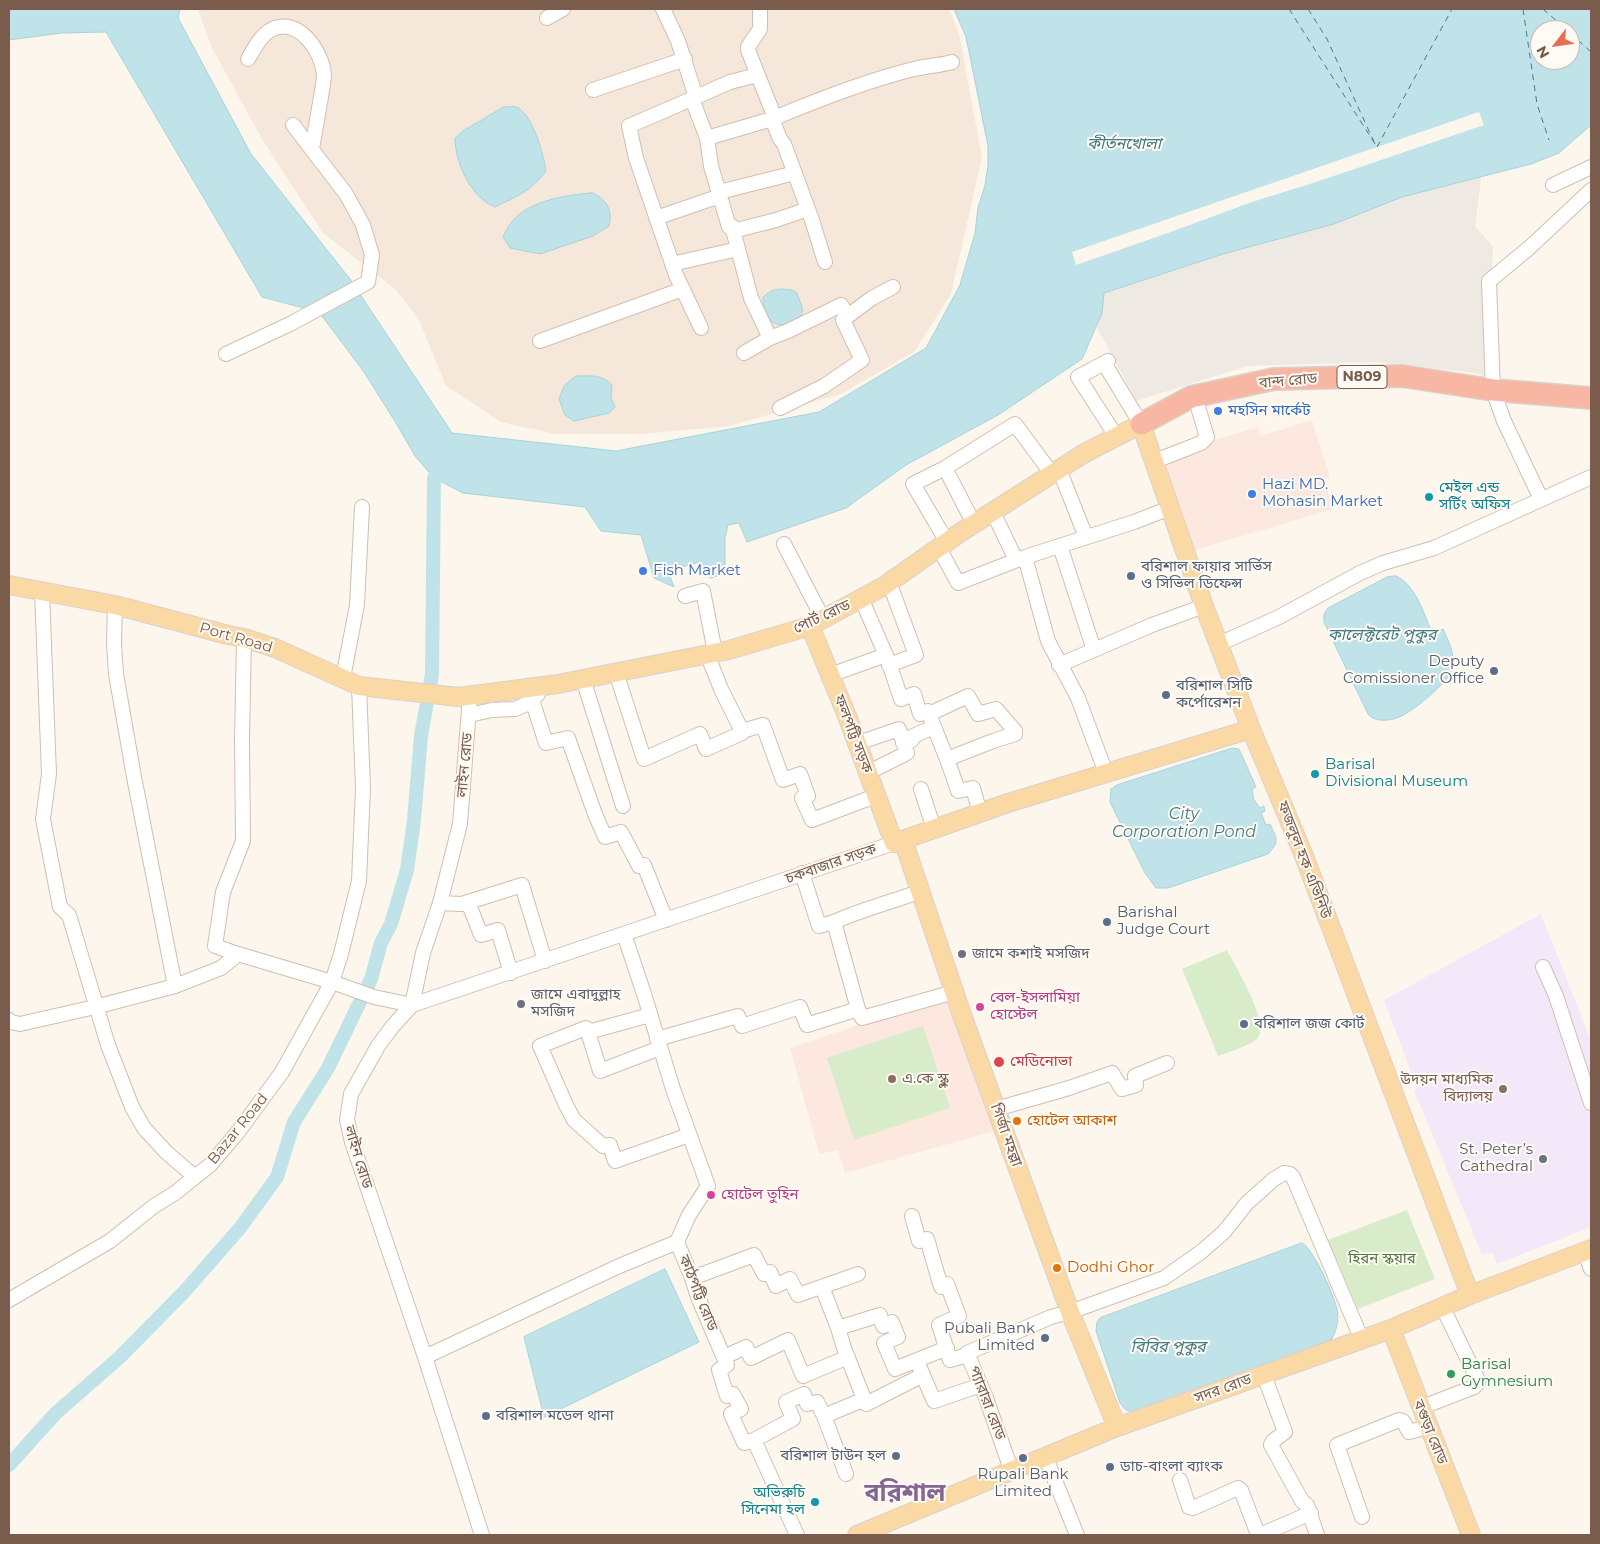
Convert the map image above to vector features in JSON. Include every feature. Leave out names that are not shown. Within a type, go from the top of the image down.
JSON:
[{"type":"highway","name":"বান্দ রোড","points":[[1141,424],[1194,396],[1274,379],[1402,376],[1493,390],[1591,398]]},
{"type":"main road","name":"পোর্ট রোড","points":[[465,697],[545,686],[711,653],[773,638],[816,622],[889,582],[974,524],[1083,454],[1141,424]]},
{"type":"main road","name":"ফজলুল হক এভিনিউ","points":[[1141,424],[1204,606],[1251,729],[1304,856],[1470,1295]]},
{"type":"main road","name":"Port Road","points":[[9,585],[115,605],[228,636],[244,638],[275,648],[359,686],[465,697]]},
{"type":"main road","name":"ফলপট্টি সড়ক","points":[[816,622],[830,674],[898,841]]},
{"type":"main road","name":"চকবাজার সড়ক","points":[[898,841],[1106,773],[1251,729]]},
{"type":"main road","name":"গির্জা মহল্লা","points":[[898,841],[921,891],[954,992],[1070,1312],[1117,1427]]},
{"type":"main road","name":"সদর রোড","points":[[858,1535],[1117,1427],[1362,1340],[1442,1306],[1588,1251]]},
{"type":"main road","name":"বগুড়া রোড","points":[[1391,1329],[1420,1408],[1471,1535]]},
{"type":"street","points":[[547,18],[563,9]]},
{"type":"street","points":[[663,9],[685,59],[719,194],[729,227],[732,226],[751,298],[770,338]]},
{"type":"street","points":[[760,9],[760,29],[748,50],[780,139],[784,144],[795,173],[826,262]]},
{"type":"street","points":[[248,59],[260,40],[273,28],[286,26],[299,30],[312,45],[322,63],[324,76],[312,150]]},
{"type":"street","points":[[593,90],[685,59]]},
{"type":"street","points":[[706,138],[774,118],[856,86],[912,69],[934,67],[952,62]]},
{"type":"street","points":[[701,328],[672,264],[636,158],[629,126],[730,82],[757,75]]},
{"type":"street","points":[[226,354],[290,324],[368,282],[372,255],[363,225],[346,194],[293,125]]},
{"type":"street","points":[[1553,185],[1591,167]]},
{"type":"street","points":[[656,218],[751,183],[795,173]]},
{"type":"street","points":[[1541,499],[1504,421],[1493,390],[1489,281],[1529,248],[1591,190]]},
{"type":"street","points":[[733,231],[776,220],[808,209]]},
{"type":"street","points":[[672,264],[738,249]]},
{"type":"street","points":[[780,408],[824,386],[862,360],[843,320],[872,298],[893,286]]},
{"type":"street","points":[[540,341],[683,289]]},
{"type":"street","points":[[744,353],[770,338],[788,332],[841,305],[848,316]]},
{"type":"street","points":[[1116,436],[1078,378],[1106,362],[1141,424]]},
{"type":"street","points":[[1154,461],[1201,443],[1207,437],[1194,396]]},
{"type":"street","points":[[1086,537],[1055,472],[1015,424],[945,468],[913,484],[943,545],[958,583],[1020,558],[1060,546],[1170,508]]},
{"type":"street","points":[[945,468],[974,524]]},
{"type":"street","points":[[1219,644],[1278,616],[1360,573],[1434,548],[1591,477]]},
{"type":"street","points":[[343,678],[358,605],[362,507]]},
{"type":"street","points":[[993,512],[1020,558],[1048,641],[1078,698],[1106,773]]},
{"type":"street","points":[[784,544],[816,622]]},
{"type":"street","points":[[1060,546],[1094,650]]},
{"type":"street","points":[[830,674],[916,655],[889,582]]},
{"type":"street","points":[[42,591],[50,774],[43,819],[60,907],[69,915],[108,1045],[132,1107],[144,1128],[166,1152],[195,1177]]},
{"type":"street","points":[[685,596],[703,591],[711,653],[720,690],[742,731]]},
{"type":"street","points":[[861,598],[901,699],[914,694],[920,714],[928,711],[950,764],[958,791],[973,788],[980,813]]},
{"type":"street","points":[[115,605],[114,643],[116,674],[134,777],[176,986]]},
{"type":"street","points":[[1059,665],[1152,625],[1204,606]]},
{"type":"street","points":[[244,638],[243,841],[223,892],[216,946],[332,982],[353,991],[412,1005]]},
{"type":"street","points":[[616,672],[644,759],[700,734],[706,748],[742,733],[742,731],[763,725],[783,780],[800,774],[808,796],[802,798],[812,820],[878,795]]},
{"type":"street","points":[[583,679],[622,806]]},
{"type":"street","name":"Bazar Road","points":[[9,1300],[110,1241],[154,1206],[210,1166],[238,1132],[282,1072],[332,982],[341,954],[359,880],[363,788],[359,686]]},
{"type":"street","points":[[469,715],[492,710],[515,709],[529,703],[545,686]]},
{"type":"street","points":[[929,714],[968,696],[978,714],[996,709],[1015,731],[1015,734],[947,759]]},
{"type":"street","name":"লাইন রোড","points":[[465,697],[469,715],[460,824],[440,903],[423,953],[412,1005],[392,1027],[368,1063],[351,1094],[347,1120],[352,1142],[426,1357],[482,1535]]},
{"type":"street","points":[[532,700],[546,743],[568,738],[604,837],[621,832],[640,866],[644,865],[666,920]]},
{"type":"street","points":[[903,743],[912,740],[910,737],[934,727]]},
{"type":"street","points":[[858,744],[899,729],[907,753],[869,772]]},
{"type":"street","points":[[921,789],[934,829]]},
{"type":"street","name":"চকবাজার সড়ক","points":[[412,1005],[898,841]]},
{"type":"street","points":[[802,873],[819,926],[834,922],[863,909],[887,904],[921,891]]},
{"type":"street","points":[[440,903],[462,904],[522,885],[545,961]]},
{"type":"street","points":[[468,902],[481,935],[498,930],[511,973]]},
{"type":"street","points":[[834,922],[862,1018],[954,992]]},
{"type":"street","name":"কাঠপট্টি রোড","points":[[624,934],[689,1135],[708,1186],[689,1214],[677,1242],[724,1357]]},
{"type":"street","points":[[9,1020],[20,1024],[176,986],[220,968],[238,954]]},
{"type":"street","points":[[1544,967],[1556,996],[1591,1103]]},
{"type":"street","points":[[689,1135],[615,1161],[610,1146],[603,1146],[574,1120],[540,1046],[586,1028],[600,1071],[659,1043],[738,1016],[742,1026],[800,1007],[807,1025],[858,1009]]},
{"type":"street","points":[[588,1032],[650,1016]]},
{"type":"street","points":[[996,1109],[1069,1088],[1112,1072],[1122,1089],[1136,1084],[1135,1076],[1168,1063]]},
{"type":"street","name":"প্যারারা রোড","points":[[1012,1472],[968,1353],[1051,1317],[1164,1278],[1201,1252],[1224,1232],[1247,1203],[1274,1179],[1284,1173],[1290,1174],[1293,1177],[1362,1340]]},
{"type":"street","points":[[912,1216],[919,1241],[927,1239],[941,1287],[947,1284],[959,1316],[939,1325],[950,1360],[968,1355]]},
{"type":"street","points":[[426,1357],[617,1267],[677,1242]]},
{"type":"street","points":[[1588,1251],[1591,1269]]},
{"type":"street","points":[[692,1278],[754,1255],[764,1274],[770,1272],[776,1286],[790,1279],[798,1295],[858,1274]]},
{"type":"street","points":[[822,1287],[866,1404],[923,1375]]},
{"type":"street","points":[[1420,1408],[1474,1387],[1478,1383],[1442,1306]]},
{"type":"street","points":[[838,1328],[880,1315],[883,1326],[892,1322],[898,1338],[884,1343],[895,1369],[947,1348]]},
{"type":"street","points":[[846,1474],[817,1402],[807,1404],[804,1394],[786,1402],[793,1419],[754,1440],[744,1443],[731,1414],[741,1409],[733,1394],[728,1396],[719,1370],[727,1365],[724,1357],[746,1347],[751,1358],[788,1340],[803,1376],[848,1357]]},
{"type":"street","points":[[916,1361],[934,1400],[981,1385]]},
{"type":"street","points":[[1264,1375],[1285,1432],[1273,1441],[1271,1445],[1302,1502],[1307,1505],[1317,1535]]},
{"type":"street","points":[[824,1416],[865,1399]]},
{"type":"street","points":[[1362,1517],[1337,1445],[1399,1420],[1403,1421],[1409,1432],[1428,1427]]},
{"type":"street","points":[[754,1440],[797,1535]]},
{"type":"street","points":[[1046,1458],[1077,1535]]},
{"type":"street","points":[[1180,1480],[1189,1507],[1193,1508],[1238,1488],[1241,1490],[1257,1532],[1260,1535],[1311,1513]]},
{"type":"shaded area","points":[[198,9],[949,9],[959,34],[982,157],[951,294],[914,352],[841,394],[729,426],[641,434],[555,434],[501,422],[446,386],[418,318],[395,289],[323,233],[263,141],[211,46]]},
{"type":"shaded area","points":[[1489,116],[1475,226],[1493,247],[1489,322],[1490,379],[1476,373],[1376,362],[1247,366],[1136,401],[1083,301]]},
{"type":"shaded area","name":"Hazi MD. Mohasin Market","points":[[1312,420],[1330,477],[1324,480],[1333,509],[1192,551],[1163,455],[1258,427],[1261,436]]},
{"type":"shaded area","name":"উদয়ন মাধ্যমিক বিদ্যালয়","points":[[1541,914],[1591,1041],[1591,1227],[1497,1264],[1492,1252],[1482,1255],[1414,1090],[1417,1088],[1384,1000]]},
{"type":"shaded area","points":[[950,994],[998,1130],[845,1173],[838,1150],[819,1154],[790,1048]]},
{"type":"green space","points":[[1227,950],[1251,995],[1260,1021],[1260,1032],[1257,1039],[1253,1042],[1218,1056],[1182,969]]},
{"type":"green space","points":[[923,1026],[950,1108],[854,1140],[827,1058]]},
{"type":"green space","name":"হিরন স্কয়ার","points":[[1407,1210],[1435,1279],[1358,1309],[1328,1240]]},
{"type":"water","name":"কীর্তনখোলা","points":[[9,9],[180,9],[178,18],[251,154],[350,279],[452,433],[616,451],[819,412],[926,348],[960,285],[975,233],[978,208],[988,166],[988,146],[966,37],[954,9],[1591,9],[1591,125],[1559,153],[1531,164],[1402,197],[1334,224],[1223,254],[1104,293],[1102,313],[1082,359],[998,415],[906,465],[846,508],[747,542],[739,523],[728,525],[725,538],[725,574],[710,578],[699,562],[668,571],[674,587],[654,578],[641,535],[601,531],[585,507],[463,493],[434,478],[415,456],[364,372],[319,312],[262,297],[106,32],[62,33],[9,40]]},
{"type":"water","points":[[504,107],[516,107],[527,117],[540,145],[546,171],[529,189],[495,207],[479,196],[466,178],[458,158],[455,138],[463,131]]},
{"type":"water","points":[[592,193],[605,202],[610,215],[609,226],[593,236],[540,254],[510,248],[503,237],[509,225],[528,208],[553,199]]},
{"type":"water","points":[[781,289],[797,293],[802,310],[798,320],[784,325],[773,323],[769,319],[763,304],[763,297],[771,291]]},
{"type":"water","points":[[576,376],[596,376],[608,381],[612,385],[611,398],[615,407],[609,413],[574,421],[565,415],[559,399],[564,386]]},
{"type":"water","name":"কালেক্টরেট পুকুর","points":[[1396,576],[1403,580],[1414,593],[1432,633],[1443,629],[1452,652],[1453,667],[1451,673],[1438,688],[1420,704],[1397,718],[1381,720],[1368,714],[1324,622],[1324,614],[1328,608],[1387,577]]},
{"type":"water","name":"City Corporation Pond","points":[[1233,748],[1239,749],[1256,787],[1252,789],[1254,800],[1260,808],[1264,806],[1265,811],[1261,813],[1266,825],[1270,824],[1276,843],[1268,854],[1168,888],[1156,888],[1145,873],[1110,802],[1111,789],[1117,785]]},
{"type":"water","name":"বিবির পুকুর","points":[[1302,1243],[1318,1263],[1337,1309],[1338,1321],[1331,1340],[1136,1413],[1126,1410],[1120,1403],[1096,1331],[1097,1322],[1100,1318]]},
{"type":"water","points":[[665,1269],[699,1342],[544,1417],[524,1337]]},
{"type":"pier","points":[[1479,112],[1484,125],[1252,202],[1076,265],[1072,252]]},
{"type":"waterway","points":[[9,1465],[56,1413],[120,1357],[184,1292],[240,1228],[277,1177],[294,1122],[328,1068],[371,979],[381,943],[391,924],[407,870],[414,820],[421,736],[432,674],[434,478]]},
{"type":"ferry route","points":[[1289,9],[1377,147]]},
{"type":"ferry route","points":[[1308,9],[1327,39],[1374,142]]},
{"type":"ferry route","points":[[1377,147],[1452,9]]},
{"type":"ferry route","points":[[1523,9],[1537,104],[1549,140]]},
{"type":"ferry route","points":[[1543,9],[1556,20]]},
{"type":"ferry route","points":[[1580,42],[1591,52]]},
{"type":"place","name":"মহসিন মার্কেট","points":[[1218,411]]},
{"type":"place","name":"Hazi MD. Mohasin Market","points":[[1252,494]]},
{"type":"place","name":"মেইল এন্ড সর্টিং অফিস","points":[[1429,497]]},
{"type":"place","name":"Fish Market","points":[[643,571]]},
{"type":"place","name":"বরিশাল ফায়ার সার্ভিস ও সিভিল ডিফেন্স","points":[[1131,576]]},
{"type":"place","name":"Deputy Comissioner Office","points":[[1494,671]]},
{"type":"place","name":"বরিশাল সিটি কর্পোরেশন","points":[[1166,695]]},
{"type":"place","name":"Barisal Divisional Museum","points":[[1315,774]]},
{"type":"place","name":"Barishal Judge Court","points":[[1107,922]]},
{"type":"place","name":"জামে কশাই মসজিদ","points":[[962,954]]},
{"type":"place","name":"জামে এবাদুল্লাহ মসজিদ","points":[[521,1004]]},
{"type":"place","name":"বেল-ইসলামিয়া হোস্টেল","points":[[980,1007]]},
{"type":"place","name":"বরিশাল জজ কোর্ট","points":[[1244,1024]]},
{"type":"place","name":"মেডিনোভা","points":[[999,1062]]},
{"type":"place","name":"এ.কে স্কুল","points":[[892,1079]]},
{"type":"place","name":"উদয়ন মাধ্যমিক বিদ্যালয়","points":[[1503,1089]]},
{"type":"place","name":"হোটেল আকাশ","points":[[1017,1121]]},
{"type":"place","name":"St. Peter’s Cathedral","points":[[1543,1159]]},
{"type":"place","name":"হোটেল তুহিন","points":[[711,1195]]},
{"type":"place","name":"Dodhi Ghor","points":[[1057,1268]]},
{"type":"place","name":"Pubali Bank Limited","points":[[1045,1338]]},
{"type":"place","name":"Barisal Gymnesium","points":[[1451,1374]]},
{"type":"place","name":"বরিশাল মডেল থানা","points":[[486,1416]]},
{"type":"place","name":"বরিশাল টাউন হল","points":[[896,1456]]},
{"type":"place","name":"Rupali Bank Limited","points":[[1023,1458]]},
{"type":"place","name":"ডাচ-বাংলা ব্যাংক","points":[[1110,1467]]},
{"type":"place","name":"অভিরুচি সিনেমা হল","points":[[815,1502]]},
{"type":"district","name":"বরিশাল","points":[[905,1494]]}]
